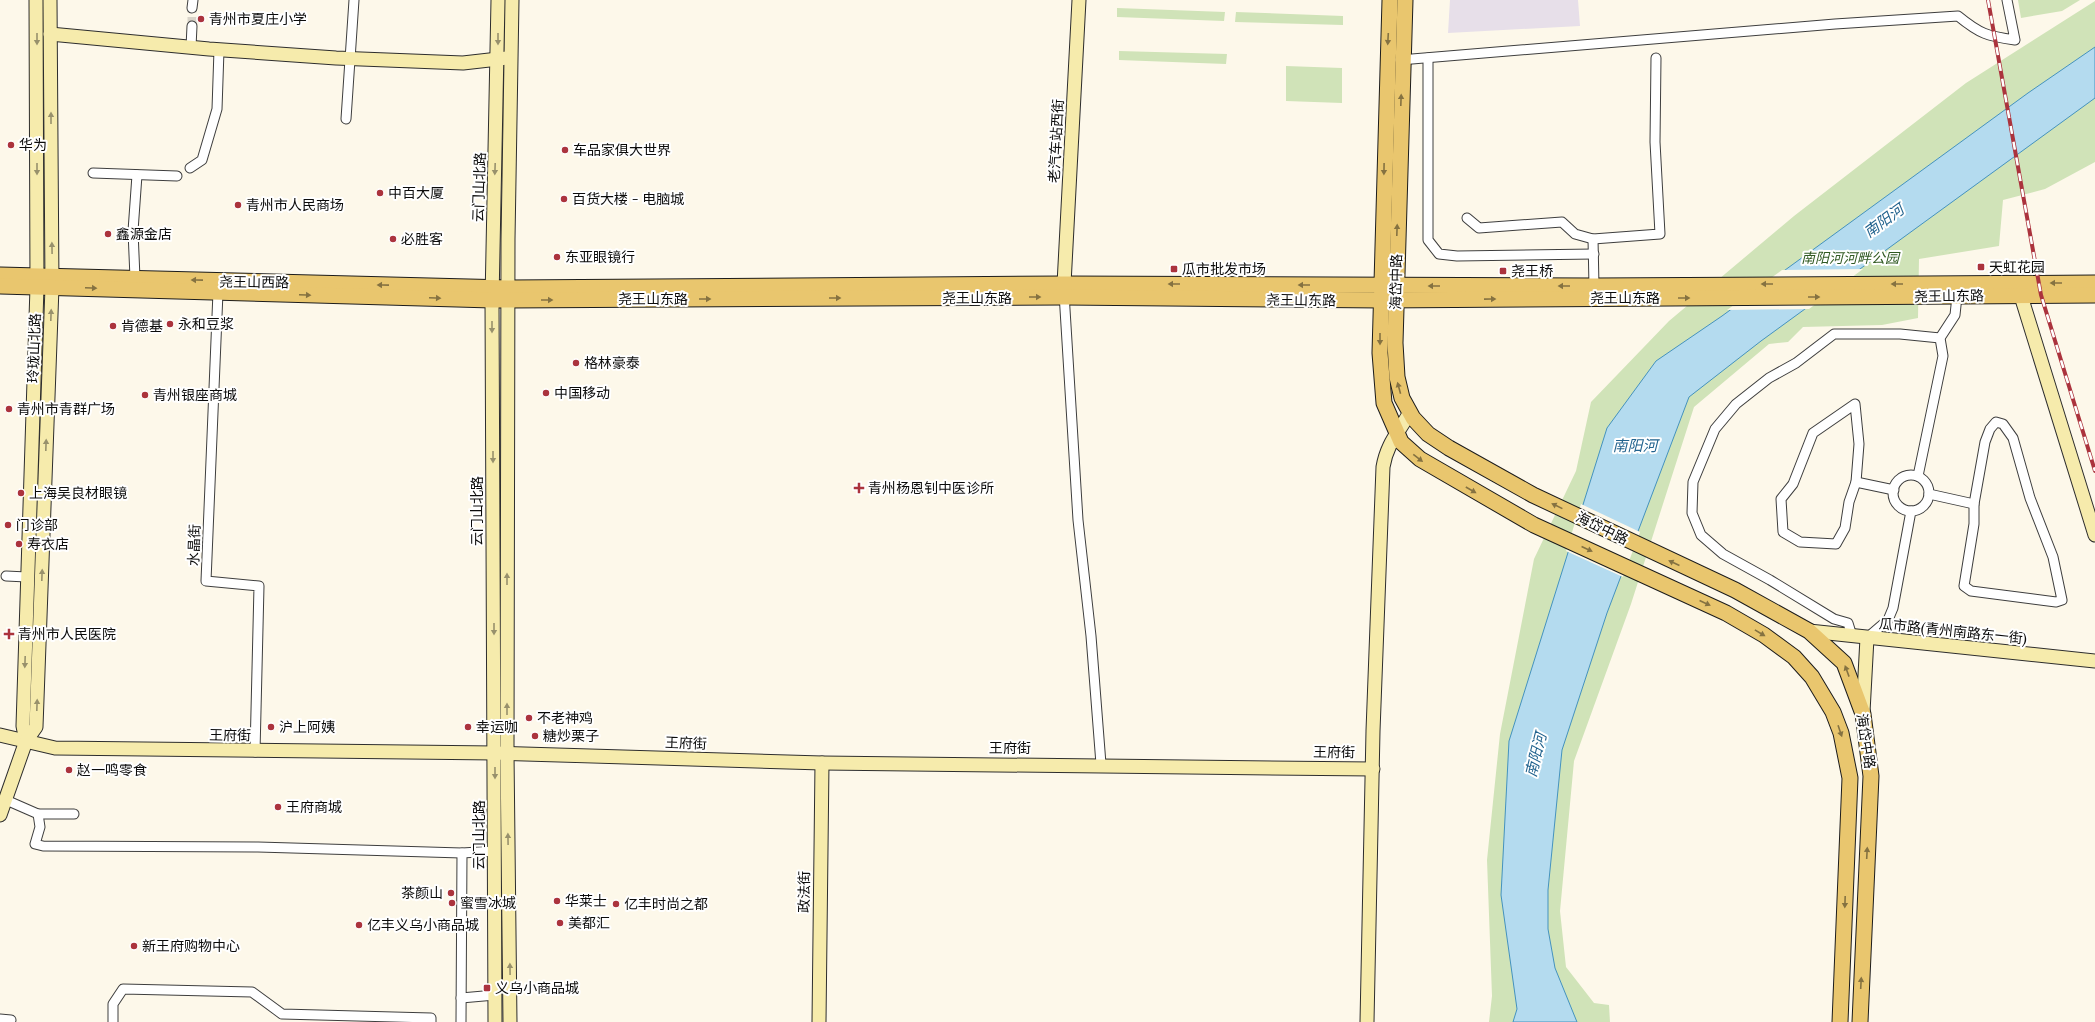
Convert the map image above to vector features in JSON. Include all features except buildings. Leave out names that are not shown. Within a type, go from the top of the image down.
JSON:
[{"type":"main road","name":"海岱中路","points":[[1390,0],[1387,60],[1391,291],[1396,377],[1402,398],[1410,412],[1428,434],[1449,448],[1533,495],[1735,590],[1809,631],[1844,663],[1863,714],[1871,776],[1860,1022]]},
{"type":"main road","name":"海岱中路","points":[[1391,291],[1405,0]]},
{"type":"main road","name":"尧王山西路","points":[[0,275],[37,281]]},
{"type":"main road","name":"尧王山西路","points":[[0,286],[37,281],[135,278],[492,294]]},
{"type":"main road","name":"尧王山西路","points":[[52,281],[218,292],[508,294]]},
{"type":"main road","name":"尧王山东路","points":[[508,294],[1064,290],[1936,290],[2095,283]]},
{"type":"main road","name":"尧王山东路","points":[[1064,290],[1380,300],[1391,291]]},
{"type":"main road","name":"尧王山东路","points":[[1936,290],[1957,296],[2095,295]]},
{"type":"main road","name":"海岱中路","points":[[1380,300],[1381,382],[1384,403],[1396,432],[1408,449],[1437,471],[1534,525],[1726,613],[1764,635],[1794,657],[1812,677],[1824,695],[1841,733],[1850,778],[1840,1022]]},
{"type":"street","name":"玲珑山北路","points":[[26,741],[23,726],[37,281],[36,0]]},
{"type":"street","name":"玲珑山北路","points":[[0,815],[26,741],[36,727],[52,281],[50,0]]},
{"type":"street","points":[[346,119],[354,0]]},
{"type":"street","name":"云门山北路","points":[[498,0],[498,59],[492,294],[501,753],[510,1022]]},
{"type":"street","name":"云门山北路","points":[[495,1022],[495,850],[501,753],[512,0]]},
{"type":"street","name":"老汽车站西街","points":[[1064,290],[1079,0]]},
{"type":"street","points":[[1387,60],[1958,16],[1977,32],[2015,40],[2007,0]]},
{"type":"street","points":[[191,47],[192,26]]},
{"type":"street","points":[[50,34],[219,50],[349,58],[463,63],[512,58]]},
{"type":"street","points":[[190,168],[202,160],[217,109],[219,50]]},
{"type":"street","points":[[1428,58],[1428,240],[1439,254],[1457,256],[1594,254]]},
{"type":"street","points":[[1467,218],[1479,228],[1562,222],[1575,234],[1593,239],[1660,234],[1655,142],[1656,58]]},
{"type":"street","points":[[93,174],[177,176]]},
{"type":"street","points":[[135,278],[133,231],[137,175]]},
{"type":"street","points":[[1593,239],[1600,290]]},
{"type":"street","points":[[1064,290],[1078,520],[1091,636],[1101,764]]},
{"type":"street","name":"水晶街","points":[[218,292],[206,581],[260,586],[255,752]]},
{"type":"street","points":[[1918,476],[1943,356],[1940,338],[1955,315],[1957,296]]},
{"type":"street","points":[[2021,296],[2095,535]]},
{"type":"street","points":[[1852,636],[1848,623],[1834,619],[1724,554],[1701,534],[1692,514],[1693,482],[1714,429],[1736,404],[1769,378],[1796,363],[1834,334],[1900,334],[1940,338]]},
{"type":"street","points":[[1855,404],[1859,444],[1856,482],[1849,502],[1845,528],[1836,544],[1800,542],[1784,532],[1781,499],[1793,484],[1813,433],[1855,404]]},
{"type":"street","points":[[1367,1022],[1373,769],[1383,467],[1387,449],[1396,432],[1410,412]]},
{"type":"street","points":[[1996,422],[2004,424],[2014,438],[2030,498],[2053,557],[2062,600],[2056,602],[1971,591],[1964,586],[1974,524],[1974,504],[1985,442],[1990,429],[1996,422]]},
{"type":"street","points":[[1918,476],[1927,484],[1929,494],[1928,499],[1922,507],[1911,511],[1898,505],[1895,500],[1894,490],[1899,480],[1904,477],[1918,476]]},
{"type":"street","points":[[1856,482],[1894,490]]},
{"type":"street","points":[[1929,494],[1974,504]]},
{"type":"street","points":[[1863,714],[1868,638],[1888,620],[1893,608],[1911,511]]},
{"type":"street","points":[[6,576],[27,577]]},
{"type":"street","name":"瓜市路(青州南路东一街)","points":[[1809,631],[2095,661]]},
{"type":"street","name":"王府街","points":[[0,735],[55,748],[255,752],[501,753],[822,763],[1101,764],[1373,769]]},
{"type":"street","name":"政法街","points":[[819,1022],[822,763]]},
{"type":"street","points":[[6,800],[38,814],[74,814]]},
{"type":"street","points":[[38,814],[40,827],[35,844],[42,846],[258,847],[462,853],[495,850]]},
{"type":"street","points":[[461,1022],[462,853]]},
{"type":"street","points":[[113,1022],[113,1004],[122,989],[252,992],[282,1014],[431,1018],[431,1022]]},
{"type":"street","points":[[461,998],[495,995]]},
{"type":"street","points":[[0,1020],[11,1020]]},
{"type":"shaded area","points":[[1450,0],[1578,0],[1580,26],[1448,33]]},
{"type":"green space","points":[[2018,0],[2080,0],[2062,11],[2021,18]]},
{"type":"green space","name":"南阳河河畔公园","points":[[2095,1],[2095,162],[2045,189],[2003,200],[1999,246],[1919,259],[1918,318],[1882,325],[1803,327],[1788,342],[1769,344],[1694,407],[1631,604],[1574,761],[1560,911],[1566,967],[1594,1003],[1609,1005],[1610,1022],[1489,1022],[1492,996],[1487,860],[1500,734],[1534,559],[1576,471],[1591,402],[1669,321],[1794,216],[1966,83]]},
{"type":"green space","points":[[1117,8],[1225,12],[1224,21],[1117,17]]},
{"type":"green space","points":[[1236,12],[1343,16],[1343,25],[1235,22]]},
{"type":"green space","points":[[1119,51],[1227,54],[1226,64],[1119,60]]},
{"type":"green space","points":[[1286,66],[1342,68],[1342,103],[1286,101]]},
{"type":"water","name":"南阳河","points":[[2095,47],[2095,98],[1761,341],[1689,397],[1607,613],[1562,750],[1548,890],[1548,929],[1555,968],[1577,1022],[1513,1022],[1517,1009],[1501,895],[1509,741],[1607,428],[1656,361],[1722,316],[2028,93]]},
{"type":"pier","points":[[1863,269],[1809,309],[1727,310],[1782,270]]},
{"type":"pier","points":[[1581,504],[1640,532],[1623,577],[1566,551]]},
{"type":"tunnel","points":[[192,8],[192,26]]},
{"type":"railway","points":[[1988,0],[2041,295],[2095,471]]},
{"type":"place","name":"青州市夏庄小学","points":[[201,19]]},
{"type":"place","name":"华为","points":[[11,145]]},
{"type":"place","name":"车品家俱大世界","points":[[565,150]]},
{"type":"place","name":"中百大厦","points":[[380,193]]},
{"type":"place","name":"百货大楼 - 电脑城","points":[[564,199]]},
{"type":"place","name":"青州市人民商场","points":[[238,205]]},
{"type":"place","name":"鑫源金店","points":[[108,234]]},
{"type":"place","name":"必胜客","points":[[393,239]]},
{"type":"place","name":"东亚眼镜行","points":[[557,257]]},
{"type":"place","name":"天虹花园","points":[[1981,267]]},
{"type":"place","name":"瓜市批发市场","points":[[1174,269]]},
{"type":"place","name":"尧王桥","points":[[1503,271]]},
{"type":"place","name":"永和豆浆","points":[[170,324]]},
{"type":"place","name":"肯德基","points":[[113,326]]},
{"type":"place","name":"格林豪泰","points":[[576,363]]},
{"type":"place","name":"中国移动","points":[[546,393]]},
{"type":"place","name":"青州银座商城","points":[[145,395]]},
{"type":"place","name":"青州市青群广场","points":[[9,409]]},
{"type":"place","name":"青州杨恩钊中医诊所","points":[[859,488]]},
{"type":"place","name":"上海吴良材眼镜","points":[[21,493]]},
{"type":"place","name":"门诊部","points":[[8,525]]},
{"type":"place","name":"寿衣店","points":[[19,544]]},
{"type":"place","name":"青州市人民医院","points":[[9,634]]},
{"type":"place","name":"不老神鸡","points":[[529,718]]},
{"type":"place","name":"沪上阿姨","points":[[271,727]]},
{"type":"place","name":"幸运咖","points":[[468,727]]},
{"type":"place","name":"糖炒栗子","points":[[535,736]]},
{"type":"place","name":"赵一鸣零食","points":[[69,770]]},
{"type":"place","name":"王府商城","points":[[278,807]]},
{"type":"place","name":"茶颜山","points":[[451,893]]},
{"type":"place","name":"华莱士","points":[[557,901]]},
{"type":"place","name":"蜜雪冰城","points":[[452,903]]},
{"type":"place","name":"亿丰时尚之都","points":[[616,904]]},
{"type":"place","name":"美都汇","points":[[560,923]]},
{"type":"place","name":"亿丰义乌小商品城","points":[[359,925]]},
{"type":"place","name":"新王府购物中心","points":[[134,946]]},
{"type":"place","name":"义乌小商品城","points":[[487,988]]}]
